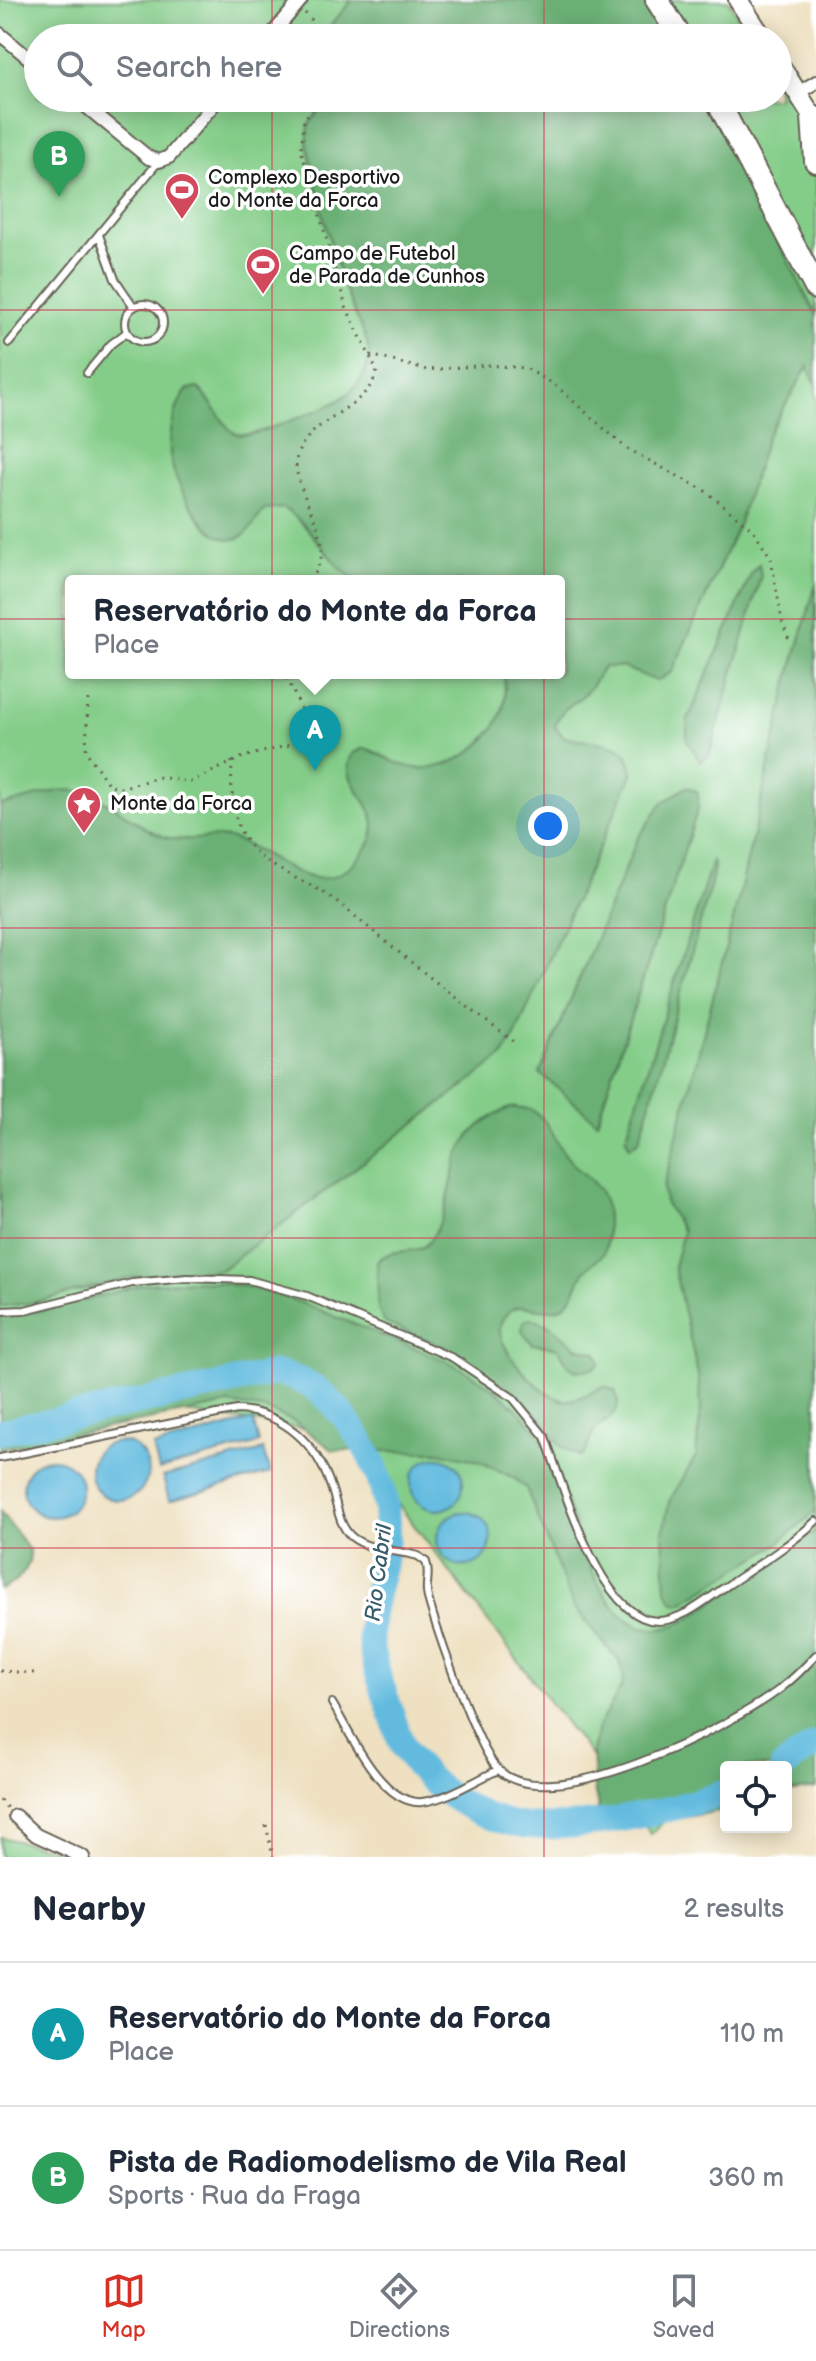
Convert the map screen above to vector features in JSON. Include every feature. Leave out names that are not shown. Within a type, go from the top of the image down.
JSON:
[{"type":"highway","points":[[657,0],[672,24]]},
{"type":"highway","points":[[671,0],[686,24]]},
{"type":"highway","points":[[723,112],[816,288]]},
{"type":"highway","points":[[737,112],[816,260]]},
{"type":"highway","points":[[815,120],[816,161]]},
{"type":"main road","points":[[738,0],[754,24]]},
{"type":"main road","points":[[792,84],[815,120]]},
{"type":"street","points":[[280,24],[298,2]]},
{"type":"street","points":[[0,34],[24,54]]},
{"type":"street","points":[[798,93],[816,82]]},
{"type":"street","points":[[93,112],[149,158],[159,161],[169,157],[207,112]]},
{"type":"street","points":[[15,1816],[33,1833],[83,1857]]},
{"type":"lane","points":[[9,343],[159,161]]},
{"type":"lane","points":[[99,235],[115,279],[134,307]]},
{"type":"lane","points":[[143,304],[155,307],[162,318],[161,330],[153,339],[141,342],[127,332],[125,320],[134,307],[143,304]]},
{"type":"lane","points":[[87,373],[111,344],[127,332]]},
{"type":"lane","points":[[0,1311],[25,1310],[132,1283],[187,1278],[239,1278],[297,1292],[442,1352],[503,1390],[535,1420],[545,1437],[602,1577],[624,1604],[647,1619],[664,1621],[683,1614],[770,1558],[816,1521]]},
{"type":"lane","points":[[0,1458],[230,1411],[257,1412],[289,1427],[310,1445],[326,1473],[343,1527],[353,1538],[368,1545],[413,1554],[428,1565],[428,1599],[484,1746],[498,1770],[519,1783],[546,1784],[593,1776],[658,1756],[695,1740],[766,1699],[816,1655]]},
{"type":"lane","points":[[332,1703],[377,1777],[407,1799],[428,1801],[498,1770]]},
{"type":"path","points":[[298,2],[318,24]]},
{"type":"path","points":[[310,112],[304,120],[301,150],[346,307],[375,364],[375,379],[351,404],[309,435],[295,461],[295,470],[318,526],[323,549],[314,575]]},
{"type":"path","points":[[370,355],[427,370],[488,365],[525,368],[554,384],[626,448],[682,475],[754,531],[771,558],[782,621],[789,639]]},
{"type":"path","points":[[88,699],[86,751],[103,779],[113,787],[126,787],[160,777],[190,782],[232,761],[297,743],[305,732],[305,718],[288,679]]},
{"type":"path","points":[[232,761],[235,816],[246,841],[257,854],[340,904],[513,1041]]},
{"type":"path","points":[[0,1671],[35,1673]]},
{"type":"path","points":[[266,1825],[273,1857]]},
{"type":"green space","points":[[0,0],[728,0],[743,24],[24,24],[24,112],[792,112],[792,105],[816,145],[816,1673],[726,1761],[720,1761],[720,1767],[651,1834],[344,1434],[0,1389]]},
{"type":"green space","points":[[352,0],[644,0],[660,24],[332,24]]},
{"type":"green space","points":[[318,112],[712,112],[816,315],[816,385],[808,366],[767,436],[739,523],[672,672],[657,681],[622,667],[604,667],[585,694],[557,720],[555,727],[564,737],[618,747],[630,762],[632,774],[515,1036],[502,1057],[221,1270],[133,1277],[32,1303],[0,1306],[0,805],[58,791],[77,791],[101,799],[145,828],[169,838],[228,838],[254,848],[303,875],[319,878],[335,876],[351,866],[367,847],[373,833],[369,808],[350,776],[349,765],[353,753],[364,748],[416,768],[444,765],[471,751],[492,730],[504,704],[504,679],[565,679],[565,575],[349,575],[303,524],[283,508],[264,510],[243,536],[227,539],[204,523],[184,495],[172,465],[170,437],[176,411],[188,389],[199,388],[233,432],[251,434],[335,402],[354,388],[367,367],[367,344],[345,290],[321,205],[307,143],[309,125]]},
{"type":"green space","points":[[759,564],[761,576],[709,756],[700,761],[687,740],[687,722],[752,572]]},
{"type":"green space","points":[[816,584],[816,1511],[776,1545],[680,1604],[673,1601],[666,1590],[663,1533],[669,1502],[696,1456],[701,1406],[698,1375],[674,1267],[683,1232],[665,1202],[663,1189],[738,901],[789,678]]},
{"type":"green space","points":[[687,787],[698,792],[698,808],[597,1122],[540,1073],[638,838],[662,803]]},
{"type":"green space","points":[[712,861],[711,883],[646,1119],[639,1140],[630,1147],[626,1138]]},
{"type":"green space","points":[[510,1108],[530,1110],[543,1119],[562,1150],[598,1189],[606,1209],[605,1250],[585,1271],[567,1303],[549,1310],[514,1308],[502,1320],[500,1330],[503,1342],[520,1368],[554,1397],[575,1399],[604,1386],[615,1391],[618,1407],[615,1413],[596,1429],[581,1457],[560,1445],[540,1417],[508,1389],[444,1347],[385,1323],[378,1309],[377,1262],[390,1254],[426,1245],[441,1219],[456,1164],[471,1134],[487,1120]]},
{"type":"green space","points":[[196,1281],[268,1292],[449,1362],[484,1382],[518,1410],[539,1434],[550,1455],[581,1545],[609,1601],[628,1620],[650,1629],[685,1621],[816,1530],[816,1788],[792,1791],[792,1761],[720,1761],[720,1811],[603,1832],[594,1788],[592,1750],[598,1727],[622,1686],[619,1661],[574,1607],[526,1488],[514,1478],[479,1461],[439,1452],[333,1450],[293,1421],[267,1410],[229,1404],[0,1449],[0,1316],[51,1309],[144,1284]]},
{"type":"green space","points":[[530,1318],[551,1326],[576,1347],[597,1353],[600,1363],[592,1369],[576,1371],[567,1364],[558,1348],[533,1344],[522,1331],[523,1322]]},
{"type":"green space","points":[[0,1511],[29,1550],[30,1557],[22,1574],[0,1590]]},
{"type":"green space","points":[[0,1837],[60,1851],[55,1857],[0,1857]]},
{"type":"water","points":[[253,1420],[259,1443],[159,1470],[153,1447]]},
{"type":"water","points":[[119,1442],[140,1450],[148,1471],[140,1492],[119,1500],[98,1492],[90,1471],[98,1450]]},
{"type":"water","points":[[263,1450],[270,1473],[169,1501],[163,1477]]},
{"type":"water","points":[[437,1458],[456,1465],[463,1484],[456,1503],[437,1510],[418,1503],[411,1484],[418,1465]]},
{"type":"water","points":[[52,1459],[73,1467],[81,1488],[73,1509],[52,1517],[31,1509],[23,1488],[31,1467]]},
{"type":"water","points":[[464,1512],[483,1520],[491,1539],[483,1558],[464,1566],[445,1558],[437,1539],[445,1520]]},
{"type":"waterway","name":"Rio Cabril","points":[[0,1432],[275,1373],[309,1385],[327,1398],[351,1426],[379,1478],[387,1515],[387,1533],[371,1618],[371,1645],[402,1744],[428,1777],[451,1797],[478,1812],[528,1826],[616,1820],[720,1794]]},
{"type":"waterway","name":"Rio Cabril","points":[[792,1761],[816,1744]]},
{"type":"place","name":"Pista de Radiomodelismo de Vila Real","points":[[59,197]]},
{"type":"place","name":"Complexo Desportivo do Monte da Forca","points":[[182,221]]},
{"type":"place","name":"Campo de Futebol de Parada de Cunhos","points":[[263,296]]},
{"type":"place","name":"Reservatório do Monte da Forca","points":[[315,771]]},
{"type":"place","name":"Monte da Forca","points":[[84,835]]}]
